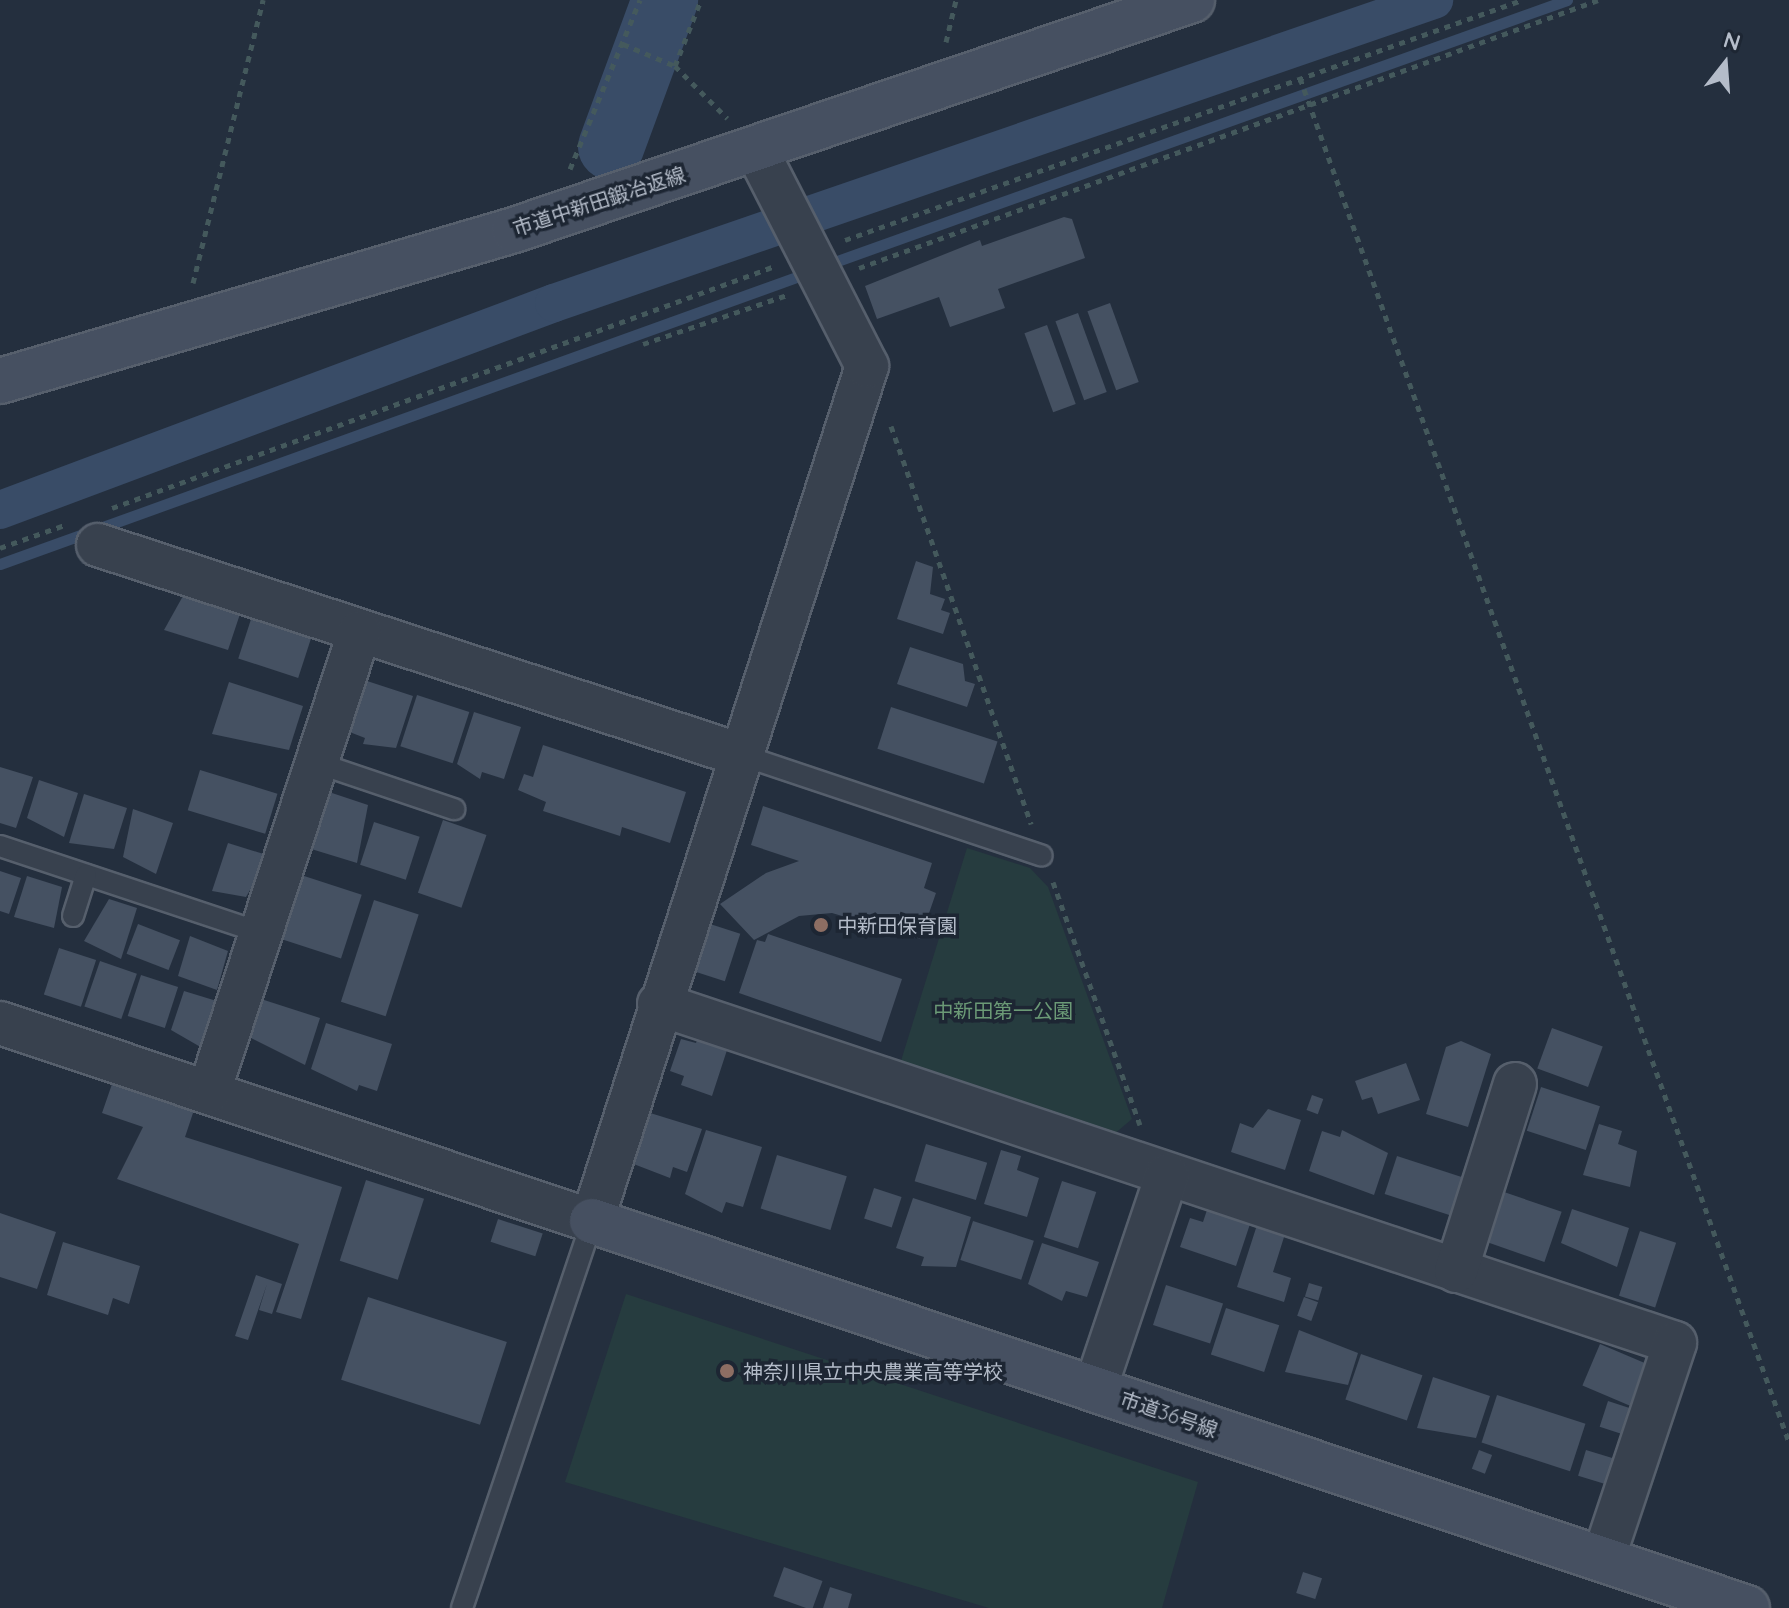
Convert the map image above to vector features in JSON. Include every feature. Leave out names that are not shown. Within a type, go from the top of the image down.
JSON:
[{"type":"street","name":"市道中新田鍛冶返線","points":[[0,381],[198,326],[553,217],[1192,0]]},
{"type":"street","points":[[0,1023],[592,1221],[659,1004],[867,366],[756,149]]},
{"type":"street","points":[[91,526],[359,632],[741,755]]},
{"type":"street","points":[[209,1092],[359,632]]},
{"type":"street","points":[[659,1004],[1675,1343],[1603,1560]]},
{"type":"street","points":[[1456,1271],[1515,1084]]},
{"type":"street","points":[[1095,1389],[1167,1175]]},
{"type":"street","name":"市道36号線","points":[[592,1221],[1747,1608]]},
{"type":"lane","points":[[741,755],[1042,856]]},
{"type":"lane","points":[[317,763],[454,809]]},
{"type":"lane","points":[[0,846],[261,933]]},
{"type":"lane","points":[[73,916],[86,875]]},
{"type":"lane","points":[[462,1608],[592,1221]]},
{"type":"path","points":[[198,326],[191,290],[263,0]]},
{"type":"path","points":[[553,217],[640,0]]},
{"type":"path","points":[[675,66],[701,0]]},
{"type":"path","points":[[0,548],[91,526],[816,265],[1300,80],[1522,0]]},
{"type":"path","points":[[643,344],[816,265],[1308,101],[1598,0]]},
{"type":"path","points":[[623,44],[675,66],[756,149]]},
{"type":"path","points":[[1300,80],[1789,1442]]},
{"type":"path","points":[[889,422],[1142,1131],[1167,1175]]},
{"type":"green space","name":"中新田第一公園","points":[[967,848],[1030,868],[1048,887],[1132,1119],[1113,1135],[900,1064]]},
{"type":"green space","points":[[626,1294],[1198,1482],[1162,1608],[989,1608],[565,1482]]},
{"type":"building","points":[[1064,217],[1072,219],[1085,258],[998,289],[1005,308],[950,327],[939,297],[877,319],[865,286],[980,240],[982,246]]},
{"type":"building","points":[[1110,303],[1139,382],[1116,390],[1087,311]]},
{"type":"building","points":[[1078,313],[1107,392],[1084,400],[1055,321]]},
{"type":"building","points":[[1047,325],[1076,404],[1053,412],[1024,333]]},
{"type":"building","points":[[916,561],[933,567],[930,594],[945,599],[941,610],[950,613],[943,634],[897,619]]},
{"type":"building","points":[[188,587],[243,605],[228,650],[164,630]]},
{"type":"building","points":[[254,610],[314,629],[298,678],[238,659]]},
{"type":"building","points":[[910,647],[963,664],[965,681],[975,684],[967,707],[897,684]]},
{"type":"building","points":[[364,680],[413,696],[396,748],[363,744],[365,738],[347,731]]},
{"type":"building","points":[[229,682],[303,706],[289,750],[212,734]]},
{"type":"building","points":[[417,695],[469,712],[453,763],[400,746]]},
{"type":"building","points":[[891,707],[998,742],[984,783],[877,749]]},
{"type":"building","points":[[474,712],[521,727],[504,779],[482,772],[480,779],[457,764]]},
{"type":"building","points":[[543,745],[686,792],[670,843],[622,827],[620,836],[543,811],[546,802],[518,790],[524,774],[533,777]]},
{"type":"building","points":[[0,767],[33,777],[16,828],[0,823]]},
{"type":"building","points":[[200,770],[277,794],[265,834],[188,810]]},
{"type":"building","points":[[39,780],[78,793],[64,837],[27,818]]},
{"type":"building","points":[[326,791],[368,805],[357,863],[308,848]]},
{"type":"building","points":[[84,794],[127,808],[114,849],[69,843]]},
{"type":"building","points":[[763,806],[932,863],[924,888],[936,893],[920,939],[832,913],[799,916],[754,940],[720,904],[766,873],[799,861],[751,845]]},
{"type":"building","points":[[133,809],[173,823],[156,874],[123,857]]},
{"type":"building","points":[[443,820],[486,835],[461,908],[418,893]]},
{"type":"building","points":[[374,822],[420,837],[406,880],[360,865]]},
{"type":"building","points":[[228,843],[270,856],[246,897],[212,891]]},
{"type":"building","points":[[0,871],[21,878],[9,914],[0,911]]},
{"type":"building","points":[[298,874],[362,895],[341,958],[277,938]]},
{"type":"building","points":[[27,876],[62,887],[54,928],[14,917]]},
{"type":"building","points":[[109,899],[137,908],[121,959],[84,941]]},
{"type":"building","points":[[374,900],[419,915],[386,1016],[341,1002]]},
{"type":"building","points":[[707,923],[740,934],[725,981],[692,971]]},
{"type":"building","points":[[138,924],[180,940],[169,970],[127,954]]},
{"type":"building","points":[[768,934],[902,979],[881,1042],[739,993],[757,940],[765,942]]},
{"type":"building","points":[[190,936],[228,951],[217,990],[178,976]]},
{"type":"building","points":[[59,948],[96,960],[81,1007],[44,995]]},
{"type":"building","points":[[100,961],[137,974],[121,1019],[84,1006]]},
{"type":"building","points":[[141,975],[178,987],[165,1028],[128,1016]]},
{"type":"building","points":[[184,991],[220,1002],[204,1049],[171,1030]]},
{"type":"building","points":[[261,999],[320,1018],[305,1065],[249,1037]]},
{"type":"building","points":[[326,1023],[392,1044],[377,1091],[359,1085],[357,1091],[311,1069]]},
{"type":"building","points":[[1552,1028],[1603,1046],[1588,1087],[1537,1068]]},
{"type":"building","points":[[698,1037],[728,1047],[712,1096],[681,1085],[684,1076],[670,1071],[681,1039],[696,1043]]},
{"type":"building","points":[[1461,1041],[1491,1054],[1468,1127],[1426,1114],[1446,1047]]},
{"type":"building","points":[[1406,1063],[1420,1100],[1378,1114],[1372,1097],[1362,1100],[1355,1081]]},
{"type":"building","points":[[112,1084],[194,1110],[185,1137],[342,1187],[301,1319],[276,1312],[299,1244],[117,1179],[143,1127],[102,1113]]},
{"type":"building","points":[[1541,1087],[1600,1106],[1586,1150],[1527,1131]]},
{"type":"building","points":[[1312,1095],[1323,1099],[1318,1114],[1307,1110]]},
{"type":"building","points":[[1268,1109],[1301,1120],[1285,1170],[1231,1152],[1240,1123],[1253,1128]]},
{"type":"building","points":[[647,1112],[702,1129],[687,1172],[673,1167],[670,1178],[631,1163]]},
{"type":"building","points":[[1599,1124],[1622,1131],[1618,1144],[1637,1151],[1630,1187],[1583,1175]]},
{"type":"building","points":[[706,1130],[762,1147],[743,1207],[726,1202],[722,1213],[685,1194]]},
{"type":"building","points":[[1342,1130],[1388,1153],[1374,1195],[1309,1171],[1322,1131],[1340,1137]]},
{"type":"building","points":[[926,1144],[987,1163],[976,1200],[915,1181]]},
{"type":"building","points":[[1001,1150],[1021,1156],[1017,1170],[1039,1178],[1027,1217],[984,1204]]},
{"type":"building","points":[[777,1155],[847,1176],[830,1230],[761,1209]]},
{"type":"building","points":[[1397,1156],[1465,1178],[1453,1216],[1385,1194]]},
{"type":"building","points":[[366,1180],[424,1199],[398,1280],[340,1261]]},
{"type":"building","points":[[1062,1181],[1096,1192],[1078,1248],[1044,1237]]},
{"type":"building","points":[[874,1188],[902,1197],[892,1227],[864,1218]]},
{"type":"building","points":[[1504,1192],[1562,1212],[1544,1262],[1487,1242]]},
{"type":"building","points":[[913,1198],[971,1217],[956,1267],[921,1266],[924,1257],[896,1248]]},
{"type":"building","points":[[1208,1207],[1251,1221],[1236,1266],[1180,1247],[1190,1218],[1203,1222]]},
{"type":"building","points":[[1572,1209],[1629,1228],[1617,1267],[1561,1243]]},
{"type":"building","points":[[0,1213],[56,1232],[37,1289],[0,1277]]},
{"type":"building","points":[[498,1219],[543,1234],[535,1256],[491,1242]]},
{"type":"building","points":[[973,1221],[1034,1241],[1021,1280],[960,1260]]},
{"type":"building","points":[[1257,1225],[1285,1234],[1273,1272],[1291,1278],[1284,1302],[1237,1287]]},
{"type":"building","points":[[1640,1231],[1676,1243],[1655,1307],[1619,1296]]},
{"type":"building","points":[[63,1242],[140,1266],[129,1304],[113,1298],[108,1315],[47,1295]]},
{"type":"building","points":[[1042,1243],[1099,1262],[1087,1297],[1066,1291],[1062,1301],[1028,1284]]},
{"type":"building","points":[[256,1275],[282,1284],[272,1314],[259,1310],[267,1284],[248,1340],[235,1336]]},
{"type":"building","points":[[1309,1283],[1322,1287],[1318,1300],[1305,1296]]},
{"type":"building","points":[[1166,1285],[1223,1304],[1210,1343],[1153,1325]]},
{"type":"building","points":[[368,1297],[507,1342],[480,1425],[341,1380]]},
{"type":"building","points":[[1304,1297],[1318,1302],[1311,1321],[1297,1316]]},
{"type":"building","points":[[1226,1308],[1279,1325],[1264,1372],[1211,1355]]},
{"type":"building","points":[[1299,1330],[1358,1353],[1348,1385],[1285,1372]]},
{"type":"building","points":[[1600,1344],[1649,1365],[1631,1406],[1582,1385]]},
{"type":"building","points":[[1361,1354],[1422,1375],[1407,1421],[1345,1399]]},
{"type":"building","points":[[1433,1377],[1490,1396],[1476,1438],[1417,1428]]},
{"type":"building","points":[[1497,1395],[1585,1424],[1570,1471],[1482,1443]]},
{"type":"building","points":[[1608,1401],[1632,1409],[1623,1434],[1600,1427]]},
{"type":"building","points":[[1479,1450],[1492,1455],[1485,1474],[1472,1469]]},
{"type":"building","points":[[1586,1450],[1615,1459],[1607,1485],[1578,1476]]},
{"type":"building","points":[[784,1567],[823,1581],[813,1608],[773,1596]]},
{"type":"building","points":[[1303,1572],[1322,1578],[1315,1599],[1296,1593]]},
{"type":"building","points":[[830,1587],[852,1594],[848,1608],[823,1608]]},
{"type":"waterway","points":[[611,147],[665,0]]},
{"type":"waterway","points":[[0,510],[554,303],[1434,0]]},
{"type":"waterway","points":[[826,265],[1567,0]]},
{"type":"waterway","points":[[0,564],[810,272]]},
{"type":"place","name":"中新田保育園","points":[[821,925]]},
{"type":"place","name":"神奈川県立中央農業高等学校","points":[[727,1371]]}]
